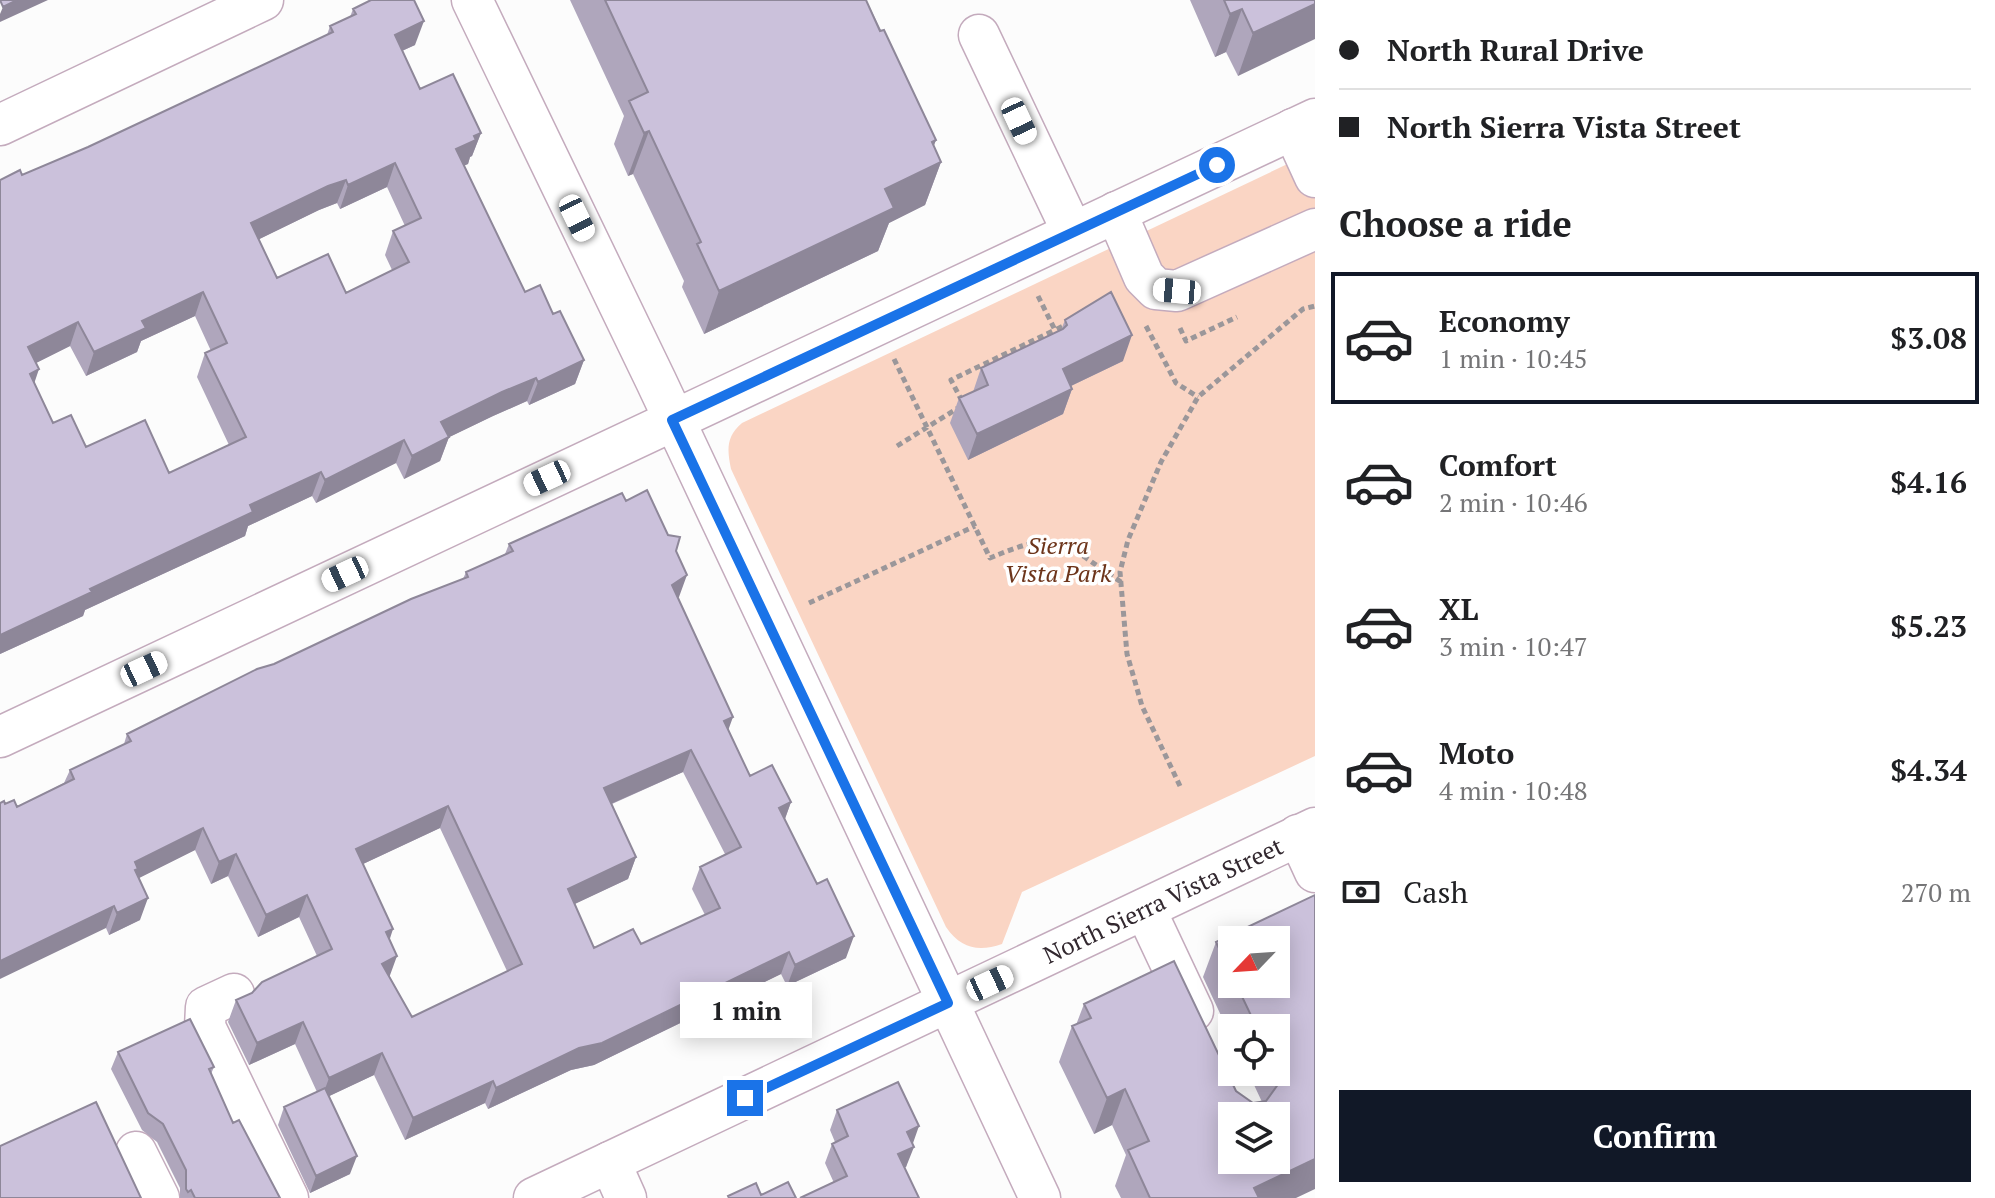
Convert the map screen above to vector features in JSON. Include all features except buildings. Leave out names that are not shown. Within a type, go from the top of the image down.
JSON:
[{"type":"street","points":[[0,125],[263,0]]},
{"type":"street","points":[[472,0],[1040,1198]]},
{"type":"street","points":[[979,35],[1072,231]]},
{"type":"street","points":[[0,737],[1304,124],[1315,177]]},
{"type":"street","points":[[1116,212],[1144,277],[1156,289],[1177,291],[1315,229]]},
{"type":"street","points":[[1307,831],[1315,872]]},
{"type":"street","name":"North Sierra Vista Street","points":[[534,1198],[1307,831]]},
{"type":"street","points":[[1145,909],[1211,1048]]},
{"type":"street","points":[[234,994],[206,1007],[205,1027],[288,1198]]},
{"type":"street","points":[[136,1152],[159,1198]]},
{"type":"street","points":[[610,1162],[626,1198]]},
{"type":"path","points":[[1038,296],[1045,312]]},
{"type":"path","points":[[1180,786],[1138,693],[1127,654],[1121,582],[1123,562],[1138,515],[1161,462],[1198,397],[1303,309],[1315,306]]},
{"type":"path","points":[[1141,318],[1176,383],[1198,397]]},
{"type":"path","points":[[897,446],[963,405],[951,380],[1055,330]]},
{"type":"path","points":[[892,355],[990,558],[1042,539],[1061,543],[1121,582]]},
{"type":"path","points":[[809,603],[975,526]]},
{"type":"green space","name":"Sierra Vista Park","points":[[1315,151],[1315,756],[1022,892],[1002,944],[978,948],[964,944],[946,927],[731,469],[730,438],[742,423]]},
{"type":"route","points":[[745,1098],[948,1003],[672,420],[1217,165]]}]
